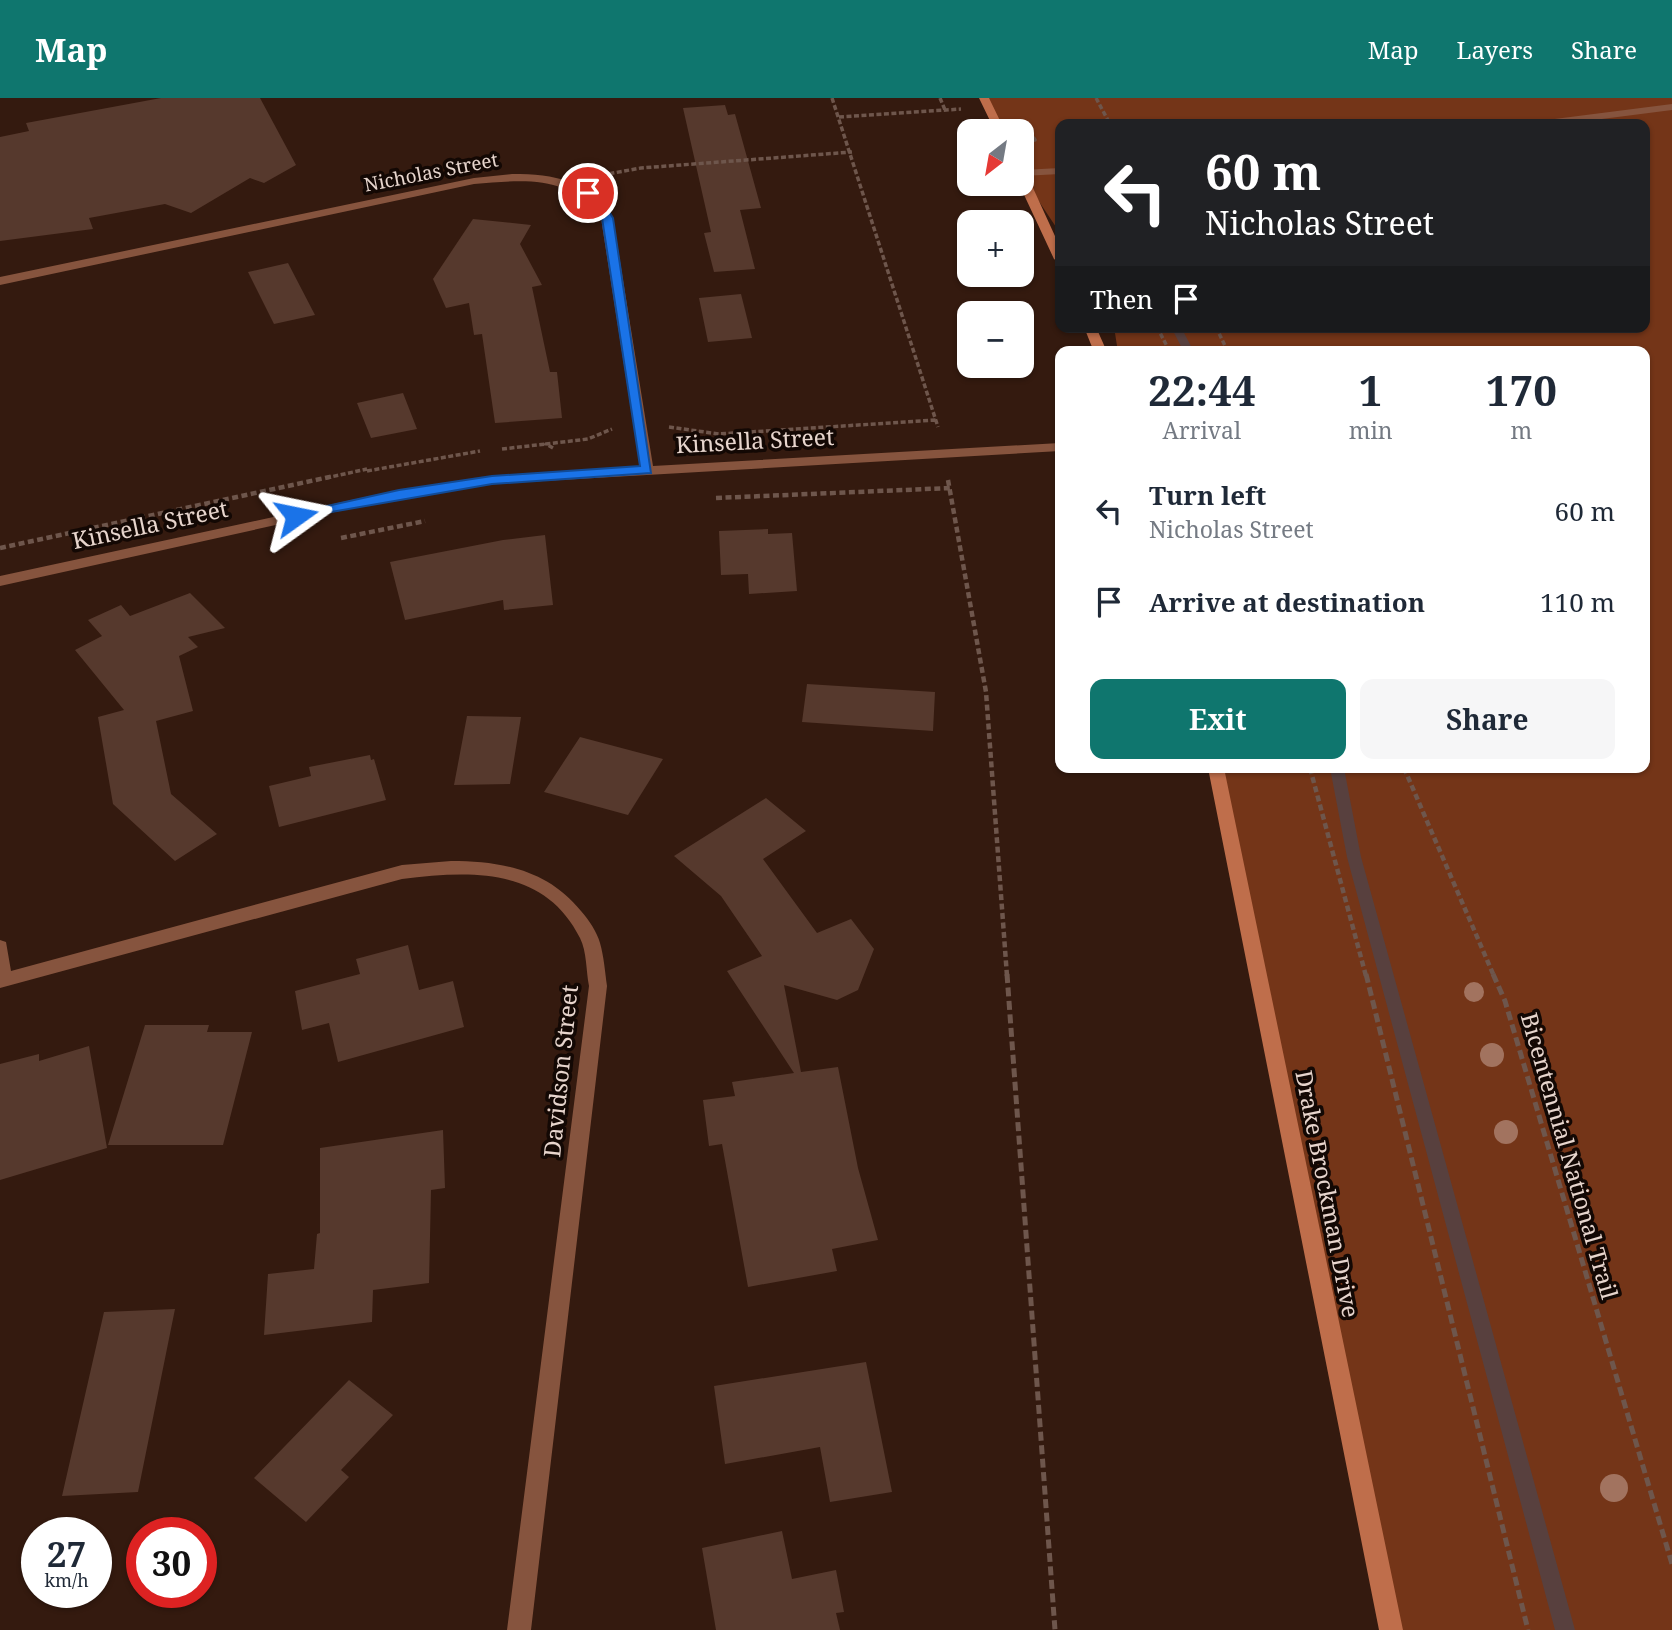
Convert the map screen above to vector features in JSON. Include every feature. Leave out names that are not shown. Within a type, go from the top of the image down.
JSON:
[{"type":"main road","points":[[986,102],[994,119]]},
{"type":"main road","points":[[1032,196],[1055,248]]},
{"type":"main road","name":"Drake Brockman Drive","points":[[1217,773],[1391,1630]]},
{"type":"street","points":[[1578,119],[1672,107]]},
{"type":"street","points":[[1034,174],[1055,172]]},
{"type":"street","name":"Nicholas Street","points":[[0,281],[474,181],[535,178],[563,182],[597,201],[607,218],[647,470]]},
{"type":"street","name":"Kinsella Street","points":[[0,581],[399,494],[492,480],[1055,447]]},
{"type":"street","name":"Davidson Street","points":[[2,981],[413,871],[458,865],[509,871],[552,890],[568,904],[591,941],[598,986],[519,1630]]},
{"type":"street","points":[[0,947],[2,981]]},
{"type":"path","points":[[676,435],[658,426],[719,434],[936,419],[852,152],[832,98]]},
{"type":"path","points":[[940,98],[945,110]]},
{"type":"path","points":[[1096,98],[1107,119]]},
{"type":"path","points":[[839,117],[945,110],[986,102]]},
{"type":"path","points":[[577,188],[610,172],[852,152]]},
{"type":"path","points":[[556,449],[546,444],[588,439],[617,427]]},
{"type":"path","points":[[0,548],[367,469]]},
{"type":"path","points":[[710,498],[950,488],[986,692],[1055,1630]]},
{"type":"path","points":[[329,540],[439,519]]},
{"type":"path","points":[[1311,773],[1374,1004],[1528,1630]]},
{"type":"path","name":"Bicentennial National Trail","points":[[1406,773],[1505,1001],[1672,1564]]},
{"type":"shaded area","points":[[984,98],[1672,98],[1672,1630],[1383,1630],[1217,773],[1650,773],[1650,346],[1117,346],[1115,333],[1650,333],[1650,119],[1055,119],[1055,226],[1034,194],[1034,119],[994,119]]},
{"type":"building","points":[[161,98],[260,98],[296,165],[264,183],[250,178],[191,213],[165,204],[89,218],[93,229],[0,241],[0,137],[29,131],[26,123]]},
{"type":"building","points":[[725,105],[728,115],[735,114],[761,208],[740,210],[755,269],[714,272],[704,233],[711,232],[683,108]]},
{"type":"building","points":[[473,219],[531,225],[520,244],[542,285],[532,287],[550,372],[557,372],[562,418],[495,423],[482,334],[474,335],[469,303],[446,308],[433,279]]},
{"type":"building","points":[[288,263],[315,315],[274,324],[248,272]]},
{"type":"building","points":[[741,294],[752,338],[708,342],[699,298]]},
{"type":"building","points":[[403,393],[417,429],[371,438],[357,403]]},
{"type":"building","points":[[768,529],[768,534],[792,533],[797,591],[749,594],[748,574],[721,575],[719,531]]},
{"type":"building","points":[[545,535],[553,605],[504,610],[503,600],[405,620],[390,562],[503,540]]},
{"type":"building","points":[[190,593],[225,628],[188,637],[198,647],[179,656],[193,711],[156,721],[171,794],[217,834],[175,861],[113,804],[98,717],[124,710],[75,650],[102,636],[88,620],[121,605],[130,616]]},
{"type":"building","points":[[807,684],[935,692],[933,731],[802,722]]},
{"type":"building","points":[[467,716],[521,717],[510,784],[454,785]]},
{"type":"building","points":[[580,737],[663,759],[628,815],[544,792]]},
{"type":"building","points":[[370,755],[371,760],[374,759],[386,800],[279,827],[269,786],[311,776],[309,767]]},
{"type":"building","points":[[766,798],[806,831],[763,859],[817,933],[851,919],[874,949],[858,990],[837,1000],[784,985],[801,1072],[838,1067],[858,1168],[878,1240],[832,1249],[837,1271],[748,1287],[722,1144],[709,1146],[703,1100],[735,1096],[732,1082],[794,1073],[727,971],[762,956],[721,896],[674,856]]},
{"type":"building","points":[[408,945],[419,990],[453,981],[464,1027],[338,1062],[329,1023],[302,1030],[295,991],[360,974],[356,959]]},
{"type":"building","points":[[145,1025],[209,1025],[207,1032],[252,1032],[223,1145],[108,1145]]},
{"type":"building","points":[[89,1046],[107,1148],[0,1180],[0,1064],[39,1054],[39,1061]]},
{"type":"building","points":[[443,1130],[445,1188],[431,1190],[429,1283],[373,1290],[372,1322],[264,1335],[268,1274],[314,1269],[317,1234],[320,1233],[320,1148]]},
{"type":"building","points":[[175,1309],[138,1492],[62,1496],[104,1312]]},
{"type":"building","points":[[866,1362],[892,1492],[830,1502],[820,1447],[725,1464],[714,1386]]},
{"type":"building","points":[[349,1380],[393,1415],[341,1470],[349,1477],[306,1522],[254,1478]]},
{"type":"building","points":[[782,1531],[792,1579],[836,1570],[844,1612],[836,1613],[840,1630],[716,1630],[702,1548]]},
{"type":"waterway","points":[[1179,333],[1186,346]]},
{"type":"waterway","points":[[1338,773],[1354,857],[1565,1630]]},
{"type":"route","points":[[296,516],[399,494],[492,480],[647,470],[607,218],[597,201],[588,193]]}]
